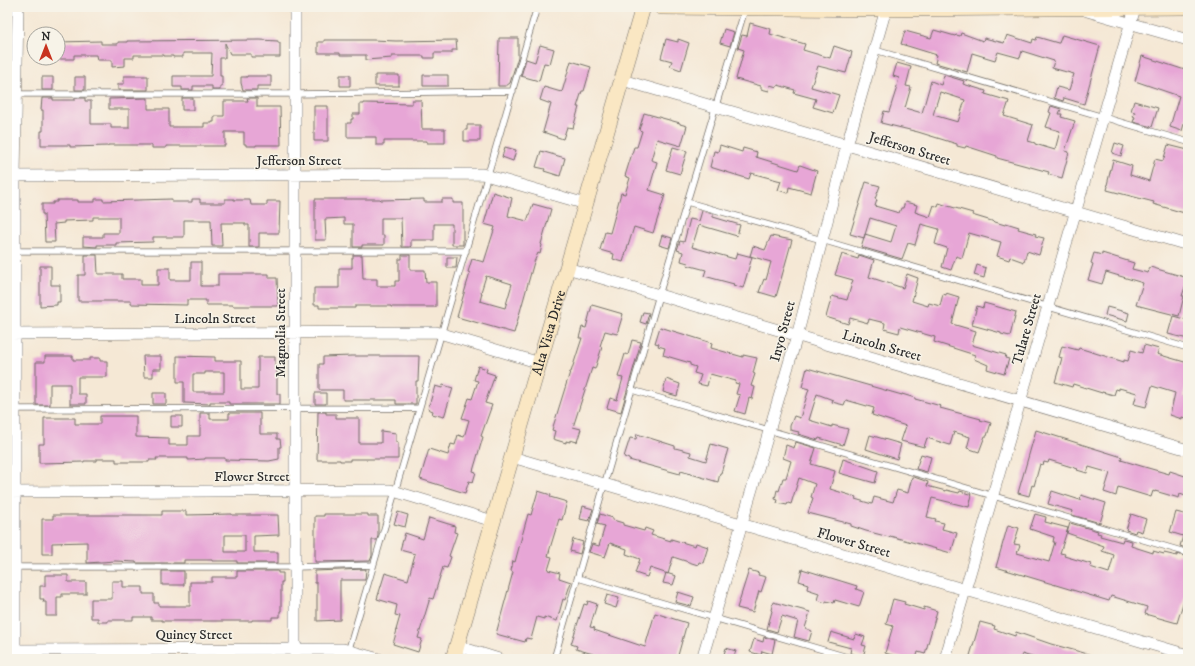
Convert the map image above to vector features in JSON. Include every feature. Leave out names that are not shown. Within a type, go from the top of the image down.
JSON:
[{"type":"street","points":[[13,653],[11,567],[11,176],[12,94],[18,7]]},
{"type":"street","name":"Magnolia Street","points":[[295,7],[295,654]]},
{"type":"street","name":"Alta Vista Drive","points":[[455,653],[643,7]]},
{"type":"street","points":[[661,7],[886,9],[998,7],[1188,7]]},
{"type":"street","points":[[1077,8],[1188,40]]},
{"type":"street","name":"Tulare Street","points":[[945,659],[1135,8]]},
{"type":"street","name":"Inyo Street","points":[[702,659],[797,336],[847,144],[886,9]]},
{"type":"street","name":"Jefferson Street","points":[[622,80],[847,144],[1188,245]]},
{"type":"street","name":"Jefferson Street","points":[[11,176],[482,174],[586,204]]},
{"type":"street","name":"Lincoln Street","points":[[567,268],[1188,450]]},
{"type":"street","name":"Lincoln Street","points":[[11,334],[436,332],[540,363]]},
{"type":"street","name":"Flower Street","points":[[512,457],[1188,655]]},
{"type":"street","name":"Flower Street","points":[[11,492],[390,490],[493,521]]},
{"type":"street","name":"Quincy Street","points":[[13,653],[295,654],[343,649],[347,654],[379,659]]},
{"type":"street","points":[[455,653],[499,659]]},
{"type":"lane","points":[[347,654],[537,7]]},
{"type":"lane","points":[[554,659],[659,295],[746,8]]},
{"type":"lane","points":[[874,50],[1188,142]]},
{"type":"lane","points":[[12,94],[295,94],[513,90]]},
{"type":"lane","points":[[687,202],[822,240],[1188,348]]},
{"type":"lane","points":[[11,251],[466,251]]},
{"type":"lane","points":[[632,390],[1188,553]]},
{"type":"lane","points":[[11,409],[419,408]]},
{"type":"lane","points":[[11,567],[295,567],[373,565]]},
{"type":"lane","points":[[578,578],[854,659]]},
{"type":"building","points":[[750,23],[771,29],[770,34],[805,44],[803,50],[830,58],[834,46],[852,52],[846,73],[818,66],[811,87],[839,95],[833,113],[813,107],[816,99],[794,93],[795,90],[778,85],[777,87],[770,85],[769,91],[761,89],[761,86],[736,79],[744,50],[738,48],[742,35],[747,36]]},
{"type":"building","points":[[724,29],[734,32],[730,46],[720,43]]},
{"type":"building","points":[[934,30],[955,36],[960,36],[961,33],[983,41],[984,38],[1004,43],[1007,35],[1032,43],[1033,39],[1036,40],[1037,37],[1059,43],[1062,35],[1100,46],[1084,104],[1064,98],[1063,101],[1054,98],[1057,87],[1069,90],[1074,74],[1052,68],[1054,61],[1022,51],[1020,58],[998,52],[995,60],[972,53],[967,72],[935,63],[937,55],[901,44],[905,31],[931,38]]},
{"type":"building","points":[[499,38],[518,38],[518,57],[510,83],[506,86],[498,86]]},
{"type":"building","points":[[666,39],[678,42],[678,39],[689,43],[681,70],[670,66],[672,61],[661,58]]},
{"type":"building","points":[[324,40],[456,40],[457,50],[452,50],[452,53],[434,53],[434,58],[424,58],[424,56],[392,56],[392,58],[366,60],[366,55],[318,53],[318,42],[324,42]]},
{"type":"building","points":[[101,41],[101,44],[118,44],[118,42],[278,41],[278,43],[280,43],[280,57],[251,57],[251,54],[230,54],[225,43],[225,58],[220,58],[220,76],[222,76],[222,86],[220,86],[220,90],[212,90],[212,86],[193,86],[193,90],[182,90],[182,87],[173,87],[173,76],[211,76],[212,53],[183,53],[183,57],[164,55],[134,55],[134,58],[125,58],[125,66],[112,67],[112,60],[97,60],[96,55],[74,55],[74,59],[66,59],[66,42]]},
{"type":"building","points":[[540,45],[554,49],[550,64],[544,63],[539,81],[521,76],[526,59],[535,62]]},
{"type":"building","points":[[1142,56],[1188,71],[1188,98],[1185,109],[1188,110],[1182,131],[1170,127],[1179,96],[1135,81]]},
{"type":"building","points":[[571,61],[591,67],[584,91],[582,91],[577,107],[579,107],[573,128],[567,127],[563,139],[543,132],[551,104],[540,100],[544,87],[562,92]]},
{"type":"building","points":[[897,63],[911,67],[906,86],[911,87],[905,108],[922,113],[931,81],[941,85],[944,75],[964,81],[963,84],[986,91],[985,94],[1009,101],[1004,116],[1033,125],[1028,141],[1055,150],[1060,131],[1046,127],[1051,113],[1049,112],[1051,106],[1061,109],[1059,114],[1062,114],[1061,117],[1075,121],[1065,151],[1069,152],[1062,178],[1048,174],[1049,172],[997,158],[997,156],[966,146],[965,148],[957,146],[957,144],[918,132],[881,123],[884,111],[889,112],[896,90],[899,78],[893,76]],"holes":[[[940,92],[965,100],[958,122],[933,115]]]},
{"type":"building","points":[[340,75],[350,75],[350,86],[340,86]]},
{"type":"building","points":[[375,75],[399,75],[399,86],[375,86]]},
{"type":"building","points":[[423,75],[448,75],[448,86],[423,86]]},
{"type":"building","points":[[124,76],[148,76],[148,90],[118,90],[118,84],[124,84]]},
{"type":"building","points":[[271,76],[271,86],[257,86],[257,90],[243,90],[241,77]]},
{"type":"building","points":[[42,77],[53,77],[53,90],[42,90]]},
{"type":"building","points":[[75,77],[85,77],[85,90],[75,90]]},
{"type":"building","points":[[42,98],[53,98],[53,100],[75,100],[75,98],[85,98],[85,101],[91,101],[91,124],[111,124],[111,128],[129,128],[129,109],[109,109],[109,99],[148,98],[148,109],[169,109],[169,127],[204,127],[204,123],[214,122],[214,116],[224,116],[224,101],[248,101],[247,98],[257,98],[257,107],[280,107],[281,145],[246,146],[246,144],[244,144],[244,132],[225,132],[225,146],[166,146],[166,148],[152,148],[152,145],[70,147],[70,145],[41,145],[41,131],[43,131],[43,110],[41,110]]},
{"type":"building","points":[[182,98],[193,98],[193,110],[182,110]]},
{"type":"building","points":[[412,100],[421,100],[422,129],[445,129],[445,143],[427,143],[427,141],[384,141],[384,145],[376,145],[376,137],[347,137],[347,123],[351,123],[353,114],[360,114],[360,104],[412,104]]},
{"type":"building","points":[[1134,101],[1158,108],[1152,127],[1133,122],[1135,112],[1131,111]]},
{"type":"building","points":[[314,106],[328,106],[328,141],[314,141]]},
{"type":"building","points":[[644,113],[687,126],[681,146],[657,139],[651,160],[657,162],[649,190],[665,195],[653,233],[634,227],[623,262],[613,259],[614,254],[600,250],[605,232],[610,233],[621,193],[625,194],[630,178],[625,176],[634,147],[637,147],[642,131],[639,130]]},
{"type":"building","points":[[467,125],[480,125],[480,141],[464,141],[464,130],[467,130]]},
{"type":"building","points":[[1115,143],[1124,146],[1121,156],[1112,153]]},
{"type":"building","points":[[720,145],[742,152],[743,148],[757,152],[756,157],[798,170],[800,165],[817,171],[811,193],[789,187],[788,193],[778,190],[781,181],[751,173],[749,179],[710,167],[714,151],[718,152]]},
{"type":"building","points":[[1168,145],[1188,150],[1188,214],[1153,204],[1154,202],[1107,190],[1113,160],[1132,166],[1130,175],[1149,181],[1155,159],[1163,161]]},
{"type":"building","points":[[505,147],[516,150],[513,161],[502,157]]},
{"type":"building","points":[[673,147],[687,151],[680,174],[666,170]]},
{"type":"building","points":[[541,151],[565,158],[560,176],[544,171],[545,169],[536,167]]},
{"type":"building","points":[[866,182],[880,186],[875,199],[877,200],[875,206],[899,213],[905,202],[917,205],[915,212],[930,217],[934,205],[938,207],[939,203],[973,213],[972,215],[1005,225],[1006,223],[1019,227],[1018,229],[1044,238],[1039,255],[1027,251],[1024,262],[1010,257],[1009,260],[997,256],[1001,242],[969,233],[962,258],[956,256],[951,270],[942,267],[947,248],[935,244],[939,229],[921,224],[915,245],[908,243],[902,259],[861,247],[864,238],[850,234]],"holes":[[[870,218],[896,226],[891,242],[865,234]]]},
{"type":"building","points":[[493,192],[512,198],[508,216],[527,221],[533,204],[551,209],[541,244],[540,254],[538,253],[534,262],[514,333],[457,317],[470,273],[468,272],[472,259],[484,262],[495,227],[484,224]],"holes":[[[486,276],[512,284],[505,308],[480,301]]]},
{"type":"building","points":[[95,199],[103,199],[103,201],[172,199],[172,202],[192,202],[192,199],[200,199],[200,203],[225,203],[225,199],[234,199],[250,200],[251,205],[267,205],[267,201],[280,201],[279,233],[259,233],[259,247],[249,247],[249,225],[245,225],[245,223],[221,223],[222,246],[212,246],[211,220],[184,220],[184,237],[153,237],[153,242],[116,243],[116,245],[97,245],[97,247],[83,246],[83,237],[103,237],[103,233],[119,233],[119,217],[93,217],[93,220],[64,221],[64,223],[54,224],[55,242],[45,242],[44,214],[42,214],[42,204],[53,204],[53,202],[57,202],[57,200],[95,202]]},
{"type":"building","points":[[315,199],[424,199],[424,202],[442,202],[442,199],[453,199],[453,203],[463,203],[463,245],[452,245],[452,224],[434,224],[434,240],[411,240],[410,247],[402,247],[401,218],[381,218],[381,235],[384,235],[384,245],[362,245],[362,247],[353,247],[353,224],[344,224],[344,218],[325,219],[326,240],[315,240]]},
{"type":"building","points":[[702,211],[713,214],[713,217],[740,225],[737,236],[699,225],[692,247],[735,259],[737,253],[752,257],[743,288],[704,276],[706,270],[687,265],[688,263],[681,261],[683,252],[677,250],[680,241],[684,242],[690,219],[699,221]]},
{"type":"building","points":[[662,235],[672,238],[669,248],[659,245]]},
{"type":"building","points":[[771,236],[792,240],[776,297],[759,292],[764,279],[766,280],[771,262],[750,256],[753,246],[765,250]]},
{"type":"building","points":[[1094,253],[1102,255],[1102,253],[1134,263],[1132,269],[1148,273],[1150,267],[1188,278],[1182,296],[1184,296],[1179,316],[1136,305],[1143,283],[1106,272],[1102,284],[1088,280],[1093,264],[1091,263]]},
{"type":"building","points":[[842,254],[858,259],[859,255],[874,260],[869,277],[903,288],[907,274],[918,278],[912,301],[928,306],[929,303],[940,306],[943,294],[946,295],[946,293],[959,297],[952,324],[976,331],[972,345],[1006,355],[1005,358],[1009,359],[1004,374],[987,369],[988,365],[974,359],[975,355],[934,342],[935,337],[900,327],[899,333],[884,329],[885,323],[869,319],[868,323],[850,318],[848,324],[826,317],[832,296],[847,300],[853,280],[835,275]]},
{"type":"building","points":[[85,255],[97,255],[98,274],[122,274],[122,279],[141,279],[141,285],[158,285],[158,268],[170,268],[170,280],[191,280],[191,262],[201,262],[201,286],[218,286],[218,274],[269,274],[269,278],[277,278],[278,306],[206,305],[206,300],[187,300],[187,305],[131,304],[131,301],[78,301],[78,275],[85,275]]},
{"type":"building","points":[[353,255],[362,255],[363,279],[377,279],[377,286],[395,286],[395,281],[399,281],[399,259],[402,259],[402,255],[410,255],[410,270],[425,270],[426,282],[436,282],[436,307],[355,306],[355,308],[319,308],[319,305],[314,305],[314,288],[339,288],[339,268],[352,268]]},
{"type":"building","points":[[447,257],[457,257],[456,268],[447,268]]},
{"type":"building","points":[[977,265],[986,268],[984,278],[974,275]]},
{"type":"building","points":[[40,266],[51,266],[51,285],[60,285],[60,302],[57,302],[57,305],[40,306]]},
{"type":"building","points":[[984,303],[1016,312],[1010,336],[972,325],[977,306],[983,308]]},
{"type":"building","points":[[592,305],[623,314],[617,334],[605,331],[595,369],[592,368],[573,427],[581,429],[577,442],[570,440],[570,442],[566,441],[566,443],[553,439],[555,431],[552,430],[582,338],[579,338],[582,327],[586,328]]},
{"type":"building","points":[[1107,307],[1129,313],[1127,321],[1105,315]]},
{"type":"building","points":[[643,312],[649,313],[646,324],[640,322]]},
{"type":"building","points":[[1173,316],[1188,320],[1188,339],[1168,334]]},
{"type":"building","points":[[660,327],[712,343],[711,348],[743,357],[743,355],[757,358],[753,373],[755,374],[751,386],[755,387],[752,399],[749,398],[745,414],[735,411],[740,395],[736,394],[739,384],[735,383],[736,381],[710,374],[707,386],[698,384],[701,375],[694,373],[696,367],[690,365],[690,363],[663,355],[665,348],[658,346],[659,344],[655,343]]},
{"type":"building","points":[[632,340],[641,342],[621,412],[607,408],[610,398],[617,400],[623,378],[618,377],[625,354],[628,355]]},
{"type":"building","points":[[1144,345],[1159,349],[1157,354],[1188,363],[1188,380],[1183,397],[1188,398],[1188,407],[1185,418],[1182,417],[1182,419],[1170,415],[1175,393],[1152,386],[1146,407],[1134,404],[1137,393],[1119,388],[1119,390],[1116,389],[1114,395],[1073,384],[1072,387],[1055,382],[1062,358],[1059,357],[1062,346],[1078,350],[1079,348],[1124,362],[1124,360],[1128,361],[1131,350],[1142,353]]},
{"type":"building","points":[[45,356],[73,356],[73,360],[90,360],[90,358],[100,358],[100,361],[107,361],[107,377],[78,377],[78,394],[86,394],[86,404],[70,404],[70,384],[50,384],[50,405],[36,405],[36,362],[45,362]]},
{"type":"building","points":[[143,356],[161,356],[161,369],[153,369],[153,377],[144,377]]},
{"type":"building","points":[[177,356],[215,357],[215,361],[241,361],[241,389],[258,389],[258,357],[275,357],[275,367],[277,367],[277,394],[280,394],[280,404],[229,404],[229,402],[210,402],[210,404],[184,403],[184,382],[177,382]],"holes":[[[205,372],[224,372],[224,392],[193,392],[193,374],[205,374]]]},
{"type":"building","points":[[419,356],[418,381],[416,381],[416,404],[396,404],[396,400],[343,400],[343,390],[319,390],[319,364],[323,364],[323,357]]},
{"type":"building","points":[[478,366],[487,369],[486,372],[495,375],[485,403],[492,405],[481,436],[483,437],[473,471],[476,472],[473,482],[469,481],[465,493],[420,479],[429,449],[448,455],[451,444],[455,445],[458,435],[464,437],[469,420],[462,418],[469,398],[472,399],[478,381],[474,380]]},
{"type":"building","points":[[807,368],[902,394],[941,406],[940,408],[981,419],[980,420],[991,423],[987,436],[985,436],[979,452],[967,448],[970,437],[954,432],[950,445],[927,438],[924,447],[901,441],[906,426],[872,415],[874,408],[846,400],[844,405],[832,402],[833,400],[817,394],[809,420],[832,427],[832,425],[848,429],[843,445],[798,434],[799,432],[790,430],[790,426],[794,416],[800,418],[809,389],[802,387]]},
{"type":"building","points":[[666,379],[680,384],[677,396],[663,392]]},
{"type":"building","points":[[443,385],[453,388],[444,417],[432,414],[433,411],[428,409],[435,386],[442,388]]},
{"type":"building","points":[[153,393],[166,393],[166,404],[153,404]]},
{"type":"building","points":[[315,393],[326,393],[326,404],[315,404]]},
{"type":"building","points":[[318,412],[336,414],[336,418],[359,418],[359,443],[381,443],[381,431],[396,433],[396,442],[398,442],[398,459],[350,459],[350,461],[317,460]]},
{"type":"building","points":[[200,413],[210,413],[210,419],[229,419],[229,413],[260,413],[260,434],[277,434],[277,439],[280,439],[281,447],[279,447],[279,459],[269,461],[225,460],[225,458],[188,460],[188,458],[156,458],[157,460],[149,460],[149,462],[116,462],[116,459],[96,459],[96,461],[84,462],[39,463],[39,444],[44,444],[44,418],[75,418],[75,424],[100,424],[100,416],[136,416],[136,437],[169,438],[169,445],[188,445],[188,436],[200,436]]},
{"type":"building","points":[[171,416],[182,416],[182,427],[171,427]]},
{"type":"building","points":[[1036,430],[1122,457],[1121,460],[1169,474],[1170,471],[1188,477],[1188,497],[1180,494],[1179,498],[1153,491],[1151,497],[1118,487],[1116,496],[1104,492],[1110,473],[1089,467],[1087,473],[1049,460],[1048,463],[1044,462],[1043,465],[1040,464],[1034,486],[1032,485],[1029,496],[1018,493]]},
{"type":"building","points":[[637,434],[675,446],[675,448],[691,452],[690,456],[706,461],[711,444],[728,449],[718,482],[681,471],[680,474],[629,460],[624,457],[630,438],[636,439]]},
{"type":"building","points":[[870,435],[901,444],[897,459],[866,449]]},
{"type":"building","points":[[796,442],[816,448],[811,464],[835,471],[830,489],[856,497],[855,499],[872,504],[874,497],[893,502],[897,490],[908,493],[912,477],[928,482],[927,486],[959,493],[960,491],[972,495],[969,507],[932,498],[927,517],[944,523],[942,529],[957,533],[951,553],[866,531],[851,526],[851,524],[808,513],[813,498],[811,497],[815,484],[799,478],[791,504],[788,503],[787,505],[777,503],[778,500],[775,499],[777,490],[779,491],[783,478],[786,478],[791,461],[783,458],[786,445],[794,448]]},
{"type":"building","points":[[921,454],[931,457],[927,472],[916,469]]},
{"type":"building","points":[[843,459],[878,471],[875,483],[839,473]]},
{"type":"building","points":[[538,491],[551,495],[550,497],[567,502],[562,520],[559,519],[551,545],[548,556],[552,557],[548,570],[560,573],[559,578],[571,582],[565,600],[563,599],[557,621],[544,617],[544,619],[537,617],[531,639],[526,638],[525,642],[496,634],[513,572],[511,571],[513,561],[515,562],[528,514],[531,515]]},
{"type":"building","points":[[1052,491],[1080,500],[1081,495],[1106,503],[1100,523],[1072,515],[1073,511],[1048,504]]},
{"type":"building","points":[[583,506],[593,509],[589,521],[580,519]]},
{"type":"building","points":[[162,511],[186,511],[186,515],[278,515],[279,535],[254,536],[254,552],[278,552],[278,563],[237,563],[237,561],[184,560],[184,563],[136,563],[115,561],[87,563],[87,542],[52,543],[52,554],[42,554],[42,519],[53,519],[53,515],[162,515]],"holes":[[[225,535],[245,535],[245,552],[225,552]]]},
{"type":"building","points":[[398,512],[408,515],[405,527],[394,524]]},
{"type":"building","points":[[1176,512],[1188,515],[1188,549],[1180,546],[1183,536],[1170,532]]},
{"type":"building","points":[[324,514],[368,514],[368,516],[378,516],[378,535],[377,540],[372,540],[372,556],[370,561],[315,562],[315,516],[324,516]]},
{"type":"building","points":[[600,514],[613,518],[613,520],[623,523],[623,525],[644,531],[645,528],[653,531],[651,535],[671,541],[671,539],[695,546],[696,543],[708,547],[703,563],[699,562],[698,565],[673,557],[668,574],[650,568],[647,577],[635,573],[640,559],[626,554],[627,549],[610,543],[605,557],[589,552],[592,544],[599,546],[605,526],[597,524]]},
{"type":"building","points":[[1035,514],[1046,517],[1045,522],[1068,528],[1060,553],[1065,554],[1064,556],[1091,564],[1090,567],[1109,573],[1114,555],[1102,551],[1104,546],[1067,533],[1070,523],[1098,531],[1097,533],[1101,534],[1100,536],[1122,542],[1123,539],[1132,541],[1131,546],[1153,553],[1153,551],[1188,557],[1188,587],[1177,623],[1145,614],[1147,607],[1111,596],[1109,601],[996,567],[1008,525],[1019,528],[1014,544],[1020,545],[1017,553],[1049,562],[1055,542],[1053,542],[1054,537],[1030,529]]},
{"type":"building","points":[[1131,514],[1146,519],[1142,532],[1136,530],[1135,533],[1126,530]]},
{"type":"building","points":[[429,518],[455,526],[454,532],[457,533],[449,556],[451,557],[447,568],[443,567],[433,599],[430,598],[418,638],[422,639],[418,652],[393,644],[400,616],[395,615],[397,605],[377,599],[385,573],[408,580],[415,554],[400,550],[405,533],[423,539]]},
{"type":"building","points":[[573,539],[583,542],[580,554],[570,551]]},
{"type":"building","points":[[366,569],[365,580],[340,580],[340,620],[317,621],[317,583],[315,583],[315,571]]},
{"type":"building","points":[[802,569],[857,586],[856,589],[864,592],[859,607],[835,600],[834,603],[826,601],[826,603],[817,600],[819,593],[807,589],[808,584],[799,581]]},
{"type":"building","points":[[749,570],[766,577],[761,592],[759,591],[753,612],[737,608]]},
{"type":"building","points":[[162,571],[184,571],[184,585],[162,585]]},
{"type":"building","points":[[237,571],[278,571],[278,573],[283,573],[283,582],[281,582],[280,617],[272,617],[272,620],[252,621],[162,621],[151,620],[151,617],[133,617],[133,620],[108,620],[108,622],[98,622],[98,618],[91,618],[91,599],[112,599],[112,581],[123,581],[123,587],[143,587],[143,594],[154,594],[154,603],[159,603],[159,606],[190,606],[190,582],[212,582],[212,577],[237,577]]},
{"type":"building","points":[[666,573],[676,576],[673,585],[663,583]]},
{"type":"building","points":[[45,575],[68,575],[68,582],[86,582],[86,594],[62,594],[62,597],[57,597],[57,616],[46,616],[46,602],[43,602],[44,599],[40,599],[40,586],[45,586]]},
{"type":"building","points":[[678,592],[694,597],[691,606],[675,602]]},
{"type":"building","points":[[607,595],[619,598],[616,608],[604,604]]},
{"type":"building","points":[[893,599],[924,610],[924,607],[937,611],[925,654],[918,652],[916,659],[906,659],[885,653],[893,626],[886,624]]},
{"type":"building","points":[[588,601],[597,604],[590,627],[595,628],[594,630],[645,647],[655,613],[687,623],[677,659],[610,659],[576,649],[577,646],[571,644],[584,604],[587,605]]},
{"type":"building","points":[[773,602],[810,612],[805,628],[812,631],[809,641],[794,637],[798,621],[782,616],[777,632],[767,629]]},
{"type":"building","points":[[980,622],[995,626],[994,629],[1015,636],[1016,632],[1051,644],[1099,657],[1099,659],[1038,659],[1022,654],[1021,659],[969,659]]},
{"type":"building","points":[[831,632],[854,639],[856,634],[865,637],[862,645],[866,646],[863,657],[850,653],[851,648],[828,642]]},
{"type":"building","points":[[764,637],[775,640],[772,654],[762,651],[761,655],[750,652],[754,639],[763,642]]},
{"type":"building","points":[[726,648],[736,651],[733,659],[723,657]]}]
